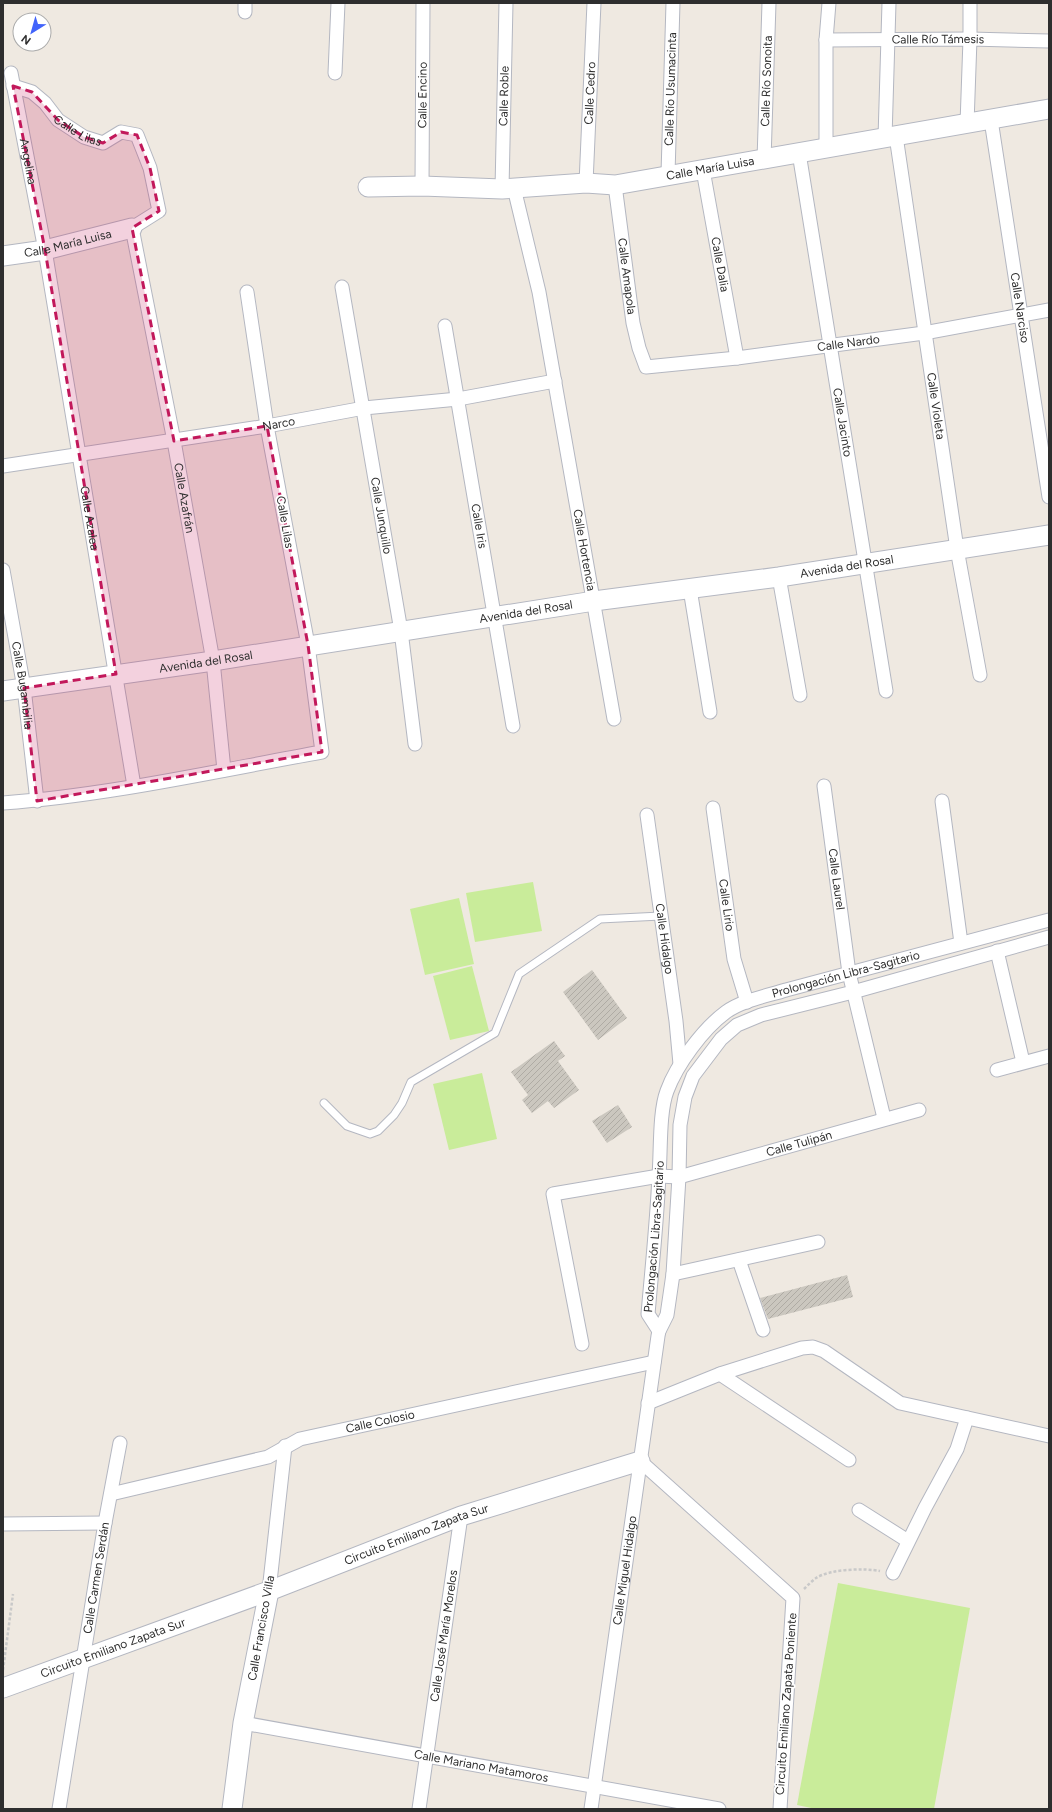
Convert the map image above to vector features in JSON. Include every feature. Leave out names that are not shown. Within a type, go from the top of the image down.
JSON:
[{"type":"street","points":[[335,73],[338,3]]},
{"type":"street","name":"Calle Encino","points":[[422,186],[423,3]]},
{"type":"street","name":"Calle Roble","points":[[506,3],[508,189]]},
{"type":"street","name":"Calle Cedro","points":[[586,183],[594,3]]},
{"type":"street","name":"Calle Río Usumacinta","points":[[668,174],[673,3]]},
{"type":"street","name":"Calle Río Sonoita","points":[[764,160],[769,3]]},
{"type":"street","points":[[826,148],[826,40],[829,3]]},
{"type":"street","name":"Calle Violeta","points":[[889,3],[888,39],[891,137],[924,333],[957,549],[980,675]]},
{"type":"street","points":[[967,124],[970,3]]},
{"type":"street","name":"Calle Río Támesis","points":[[826,40],[970,39],[1049,41]]},
{"type":"street","name":"Calle Lilas","points":[[7,73],[45,103],[58,120],[84,137],[103,143],[121,132],[137,135],[150,168],[159,211],[132,228]]},
{"type":"street","name":"Angelina","points":[[7,73],[45,250]]},
{"type":"street","name":"Calle María Luisa","points":[[368,187],[422,186],[508,189],[586,183],[615,185],[668,174],[764,160],[1049,109]]},
{"type":"street","name":"Calle Narciso","points":[[991,120],[1049,497]]},
{"type":"street","name":"Calle Jacinto","points":[[799,153],[886,691]]},
{"type":"street","name":"Calle Dalia","points":[[703,170],[738,358]]},
{"type":"street","name":"Calle Amapola","points":[[615,185],[633,323],[639,348],[646,367]]},
{"type":"street","points":[[508,189],[539,292],[555,381]]},
{"type":"street","name":"Calle María Luisa","points":[[3,256],[45,250],[132,228]]},
{"type":"street","name":"Calle Azafrán","points":[[132,228],[174,441],[213,661],[224,770]]},
{"type":"street","name":"Calle Azalea","points":[[45,250],[134,786]]},
{"type":"street","name":"Calle Junquillo","points":[[342,287],[364,408],[401,631],[415,744]]},
{"type":"street","name":"Calle Lilas","points":[[224,770],[322,752],[308,646],[267,426],[247,292]]},
{"type":"street","name":"Calle Nardo","points":[[646,367],[738,358],[924,333],[1049,310]]},
{"type":"street","name":"Calle Iris","points":[[445,326],[513,726]]},
{"type":"street","name":"Narco","points":[[3,466],[174,441],[364,408],[458,398],[555,381]]},
{"type":"street","name":"Calle Hortencia","points":[[555,381],[614,719]]},
{"type":"street","name":"Avenida del Rosal","points":[[3,691],[213,661],[594,601],[779,577],[1049,535]]},
{"type":"street","name":"Calle Bugambilia","points":[[3,570],[24,688],[38,801]]},
{"type":"street","points":[[779,577],[800,694]]},
{"type":"street","points":[[690,589],[710,712]]},
{"type":"street","points":[[3,803],[38,801],[224,770]]},
{"type":"street","name":"Calle Laurel","points":[[824,786],[849,973],[884,1118]]},
{"type":"street","points":[[942,801],[961,943]]},
{"type":"street","name":"Calle Lirio","points":[[713,808],[734,959],[747,1002]]},
{"type":"street","name":"Calle Hidalgo","points":[[647,815],[680,1064]]},
{"type":"street","name":"Prolongación Libra-Sagitario","points":[[659,1331],[648,1314],[662,1124],[667,1092],[680,1064],[707,1029],[727,1011],[747,1002],[849,973],[1049,920]]},
{"type":"street","name":"Prolongación Libra-Sagitario","points":[[659,1331],[667,1315],[674,1274],[680,1126],[685,1097],[693,1076],[721,1039],[737,1025],[761,1015],[853,992],[1049,937]]},
{"type":"street","points":[[997,951],[1023,1062]]},
{"type":"street","points":[[997,1070],[1049,1056]]},
{"type":"street","name":"Calle Tulipán","points":[[582,1344],[553,1194],[659,1176],[679,1177],[884,1118],[919,1110]]},
{"type":"street","points":[[674,1274],[818,1242]]},
{"type":"street","points":[[739,1260],[763,1330]]},
{"type":"street","name":"Calle Miguel Hidalgo","points":[[591,1809],[659,1331]]},
{"type":"street","points":[[648,1402],[720,1374],[802,1348],[813,1347],[824,1351],[900,1403],[1049,1436]]},
{"type":"street","name":"Calle Colosio","points":[[111,1494],[268,1457],[285,1446],[300,1439],[654,1362]]},
{"type":"street","points":[[720,1374],[849,1460]]},
{"type":"street","points":[[893,1572],[957,1449],[967,1418]]},
{"type":"street","name":"Calle Carmen Serdán","points":[[59,1809],[105,1523],[120,1443]]},
{"type":"street","name":"Calle Francisco Villa","points":[[232,1809],[243,1723],[269,1591],[285,1446]]},
{"type":"street","points":[[640,1461],[793,1598]]},
{"type":"street","name":"Circuito Emiliano Zapata Sur","points":[[3,1688],[269,1591],[461,1516],[640,1461]]},
{"type":"street","points":[[859,1510],[908,1541]]},
{"type":"street","name":"Calle José María Morelos","points":[[419,1809],[461,1516]]},
{"type":"street","points":[[3,1524],[105,1523]]},
{"type":"street","name":"Circuito Emiliano Zapata Poniente","points":[[780,1809],[793,1598]]},
{"type":"street","name":"Calle Mariano Matamoros","points":[[243,1723],[719,1809]]},
{"type":"lane","points":[[324,1103],[347,1126],[370,1134],[378,1131],[394,1115],[402,1103],[411,1082],[494,1033],[519,974],[600,919],[661,916]]},
{"type":"path","points":[[793,1598],[817,1577],[862,1568],[893,1572]]},
{"type":"path","points":[[3,1672],[13,1594]]},
{"type":"highlighted area","points":[[13,86],[32,92],[58,120],[84,137],[103,143],[121,132],[137,135],[150,168],[159,211],[132,228],[174,441],[267,426],[308,645],[322,752],[37,801],[24,688],[116,674],[45,250]]},
{"type":"green space","points":[[533,882],[542,931],[475,942],[466,893]]},
{"type":"green space","points":[[459,898],[474,964],[425,975],[410,909]]},
{"type":"green space","points":[[472,966],[489,1031],[450,1040],[433,976]]},
{"type":"green space","points":[[482,1073],[497,1139],[449,1150],[433,1084]]},
{"type":"green space","points":[[838,1583],[970,1608],[934,1809],[816,1809],[797,1805]]},
{"type":"building","points":[[592,970],[627,1018],[598,1040],[563,992]]},
{"type":"building","points":[[554,1041],[565,1056],[558,1061],[579,1090],[554,1108],[548,1101],[532,1113],[522,1100],[528,1095],[511,1072]]},
{"type":"building","points":[[618,1105],[632,1127],[607,1143],[592,1121]]},
{"type":"building","points":[[847,1275],[853,1297],[768,1319],[760,1298]]}]
